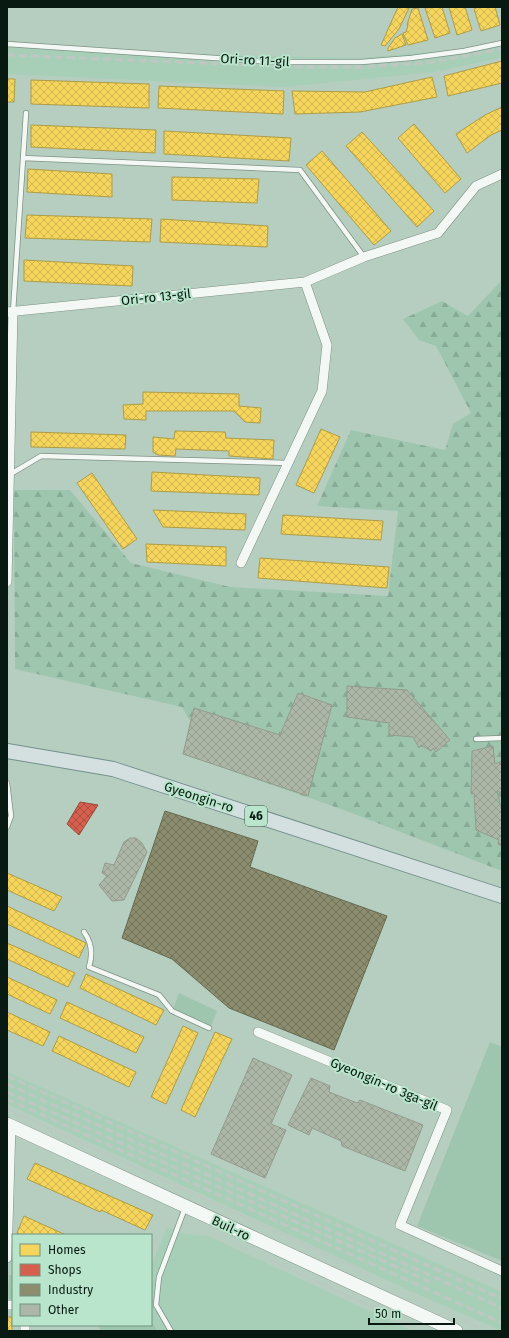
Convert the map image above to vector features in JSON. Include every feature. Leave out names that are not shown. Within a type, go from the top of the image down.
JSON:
[{"type":"main road","name":"Gyeongin-ro","points":[[7,751],[113,769],[502,896]]},
{"type":"street","name":"Ori-ro 13-gil","points":[[10,312],[305,282],[364,257],[438,233],[476,186],[502,174]]},
{"type":"street","points":[[241,563],[322,391],[327,345],[305,282]]},
{"type":"street","points":[[7,582],[10,312]]},
{"type":"street","name":"Gyeongin-ro 3ga-gil","points":[[258,1032],[447,1110],[400,1225],[502,1271]]},
{"type":"street","points":[[7,1258],[9,1124]]},
{"type":"street","name":"Buil-ro","points":[[9,1124],[186,1207],[460,1326]]},
{"type":"lane","name":"Ori-ro 11-gil","points":[[7,44],[273,62],[347,62],[411,58],[464,51],[502,43]]},
{"type":"lane","points":[[10,312],[26,112]]},
{"type":"lane","points":[[23,158],[300,170],[364,257]]},
{"type":"lane","points":[[9,475],[41,456],[288,463]]},
{"type":"lane","points":[[476,739],[502,738]]},
{"type":"lane","points":[[7,783],[11,816],[7,827]]},
{"type":"lane","points":[[84,932],[90,940],[92,958],[89,966],[159,995],[172,1011],[209,1028]]},
{"type":"lane","points":[[172,1331],[156,1305],[159,1277],[186,1207]]},
{"type":"path","points":[[7,1109],[359,1269],[371,1278]]},
{"type":"path","points":[[264,1257],[417,1328]]},
{"type":"path","points":[[460,1326],[485,1331]]},
{"type":"shaded area","points":[[502,40],[502,57],[435,72],[285,87],[7,74],[7,47],[182,54],[360,58],[466,49]]},
{"type":"shaded area","points":[[7,1072],[502,1292],[502,1331],[406,1289],[7,1104]]},
{"type":"shaded area","points":[[167,1227],[185,1234],[208,1236],[412,1331],[159,1331],[152,1320],[152,1264]]},
{"type":"green space","points":[[502,280],[502,871],[341,809],[183,754],[190,721],[182,707],[15,669],[14,490],[70,490],[131,563],[230,587],[388,596],[398,511],[317,506],[351,430],[445,450],[453,424],[471,413],[436,346],[419,340],[403,319],[442,301],[468,316]]},
{"type":"green space","points":[[179,993],[217,1011],[211,1026],[173,1009]]},
{"type":"green space","points":[[490,1042],[502,1047],[502,1261],[417,1226]]},
{"type":"green space","points":[[9,1275],[12,1275],[12,1303],[10,1304],[8,1295]]},
{"type":"green space","points":[[152,1322],[158,1331],[100,1331],[99,1326],[152,1326]]},
{"type":"building: Homes","points":[[398,7],[409,8],[399,29],[385,46],[381,45]]},
{"type":"building: Homes","points":[[442,7],[450,33],[435,38],[425,8]]},
{"type":"building: Homes","points":[[449,7],[465,7],[472,30],[457,35]]},
{"type":"building: Homes","points":[[479,7],[495,7],[500,25],[481,31],[474,9]]},
{"type":"building: Homes","points":[[418,8],[428,40],[408,45],[403,33],[406,32],[412,9]]},
{"type":"building: Homes","points":[[402,34],[406,45],[388,51],[388,48],[395,38]]},
{"type":"building: Homes","points":[[502,61],[502,83],[448,96],[444,76]]},
{"type":"building: Homes","points":[[432,77],[437,97],[360,112],[295,114],[292,91],[365,92]]},
{"type":"building: Homes","points":[[7,79],[15,79],[14,102],[7,102]]},
{"type":"building: Homes","points":[[31,80],[149,84],[149,108],[31,104]]},
{"type":"building: Homes","points":[[159,86],[284,91],[283,114],[158,108]]},
{"type":"building: Homes","points":[[502,107],[502,130],[491,135],[467,153],[456,134],[485,115]]},
{"type":"building: Homes","points":[[414,124],[461,179],[445,193],[398,138]]},
{"type":"building: Homes","points":[[31,125],[156,130],[155,153],[31,147]]},
{"type":"building: Homes","points":[[164,131],[291,138],[289,161],[164,154]]},
{"type":"building: Homes","points":[[362,132],[434,211],[417,227],[346,146]]},
{"type":"building: Homes","points":[[322,151],[391,231],[374,245],[306,165]]},
{"type":"building: Homes","points":[[28,169],[112,174],[112,197],[27,192]]},
{"type":"building: Homes","points":[[172,177],[259,179],[257,203],[172,200]]},
{"type":"building: Homes","points":[[27,215],[152,219],[150,242],[25,238]]},
{"type":"building: Homes","points":[[161,219],[268,226],[267,247],[160,242]]},
{"type":"building: Homes","points":[[24,260],[133,266],[132,286],[24,281]]},
{"type":"building: Homes","points":[[143,392],[239,394],[239,406],[261,408],[260,423],[245,422],[234,411],[146,411],[146,420],[124,419],[123,405],[143,404]]},
{"type":"building: Homes","points":[[321,429],[340,437],[314,493],[296,485]]},
{"type":"building: Homes","points":[[175,431],[225,432],[226,438],[274,440],[273,459],[229,456],[229,451],[176,449],[175,456],[158,455],[153,452],[153,437],[174,439]]},
{"type":"building: Homes","points":[[31,432],[126,435],[125,449],[31,447]]},
{"type":"building: Homes","points":[[152,472],[260,478],[259,495],[151,491]]},
{"type":"building: Homes","points":[[92,473],[137,539],[123,549],[77,483]]},
{"type":"building: Homes","points":[[153,510],[246,514],[245,530],[163,527]]},
{"type":"building: Homes","points":[[283,515],[383,521],[381,540],[281,534]]},
{"type":"building: Homes","points":[[146,544],[226,547],[226,566],[147,562]]},
{"type":"building: Homes","points":[[260,558],[389,567],[387,588],[258,578]]},
{"type":"building: Homes","points":[[7,873],[62,897],[54,911],[7,890]]},
{"type":"building: Homes","points":[[7,906],[86,943],[79,958],[7,924]]},
{"type":"building: Homes","points":[[7,943],[75,973],[68,987],[7,959]]},
{"type":"building: Homes","points":[[86,974],[164,1010],[156,1025],[80,988]]},
{"type":"building: Homes","points":[[7,977],[57,1000],[50,1014],[7,994]]},
{"type":"building: Homes","points":[[67,1002],[144,1037],[136,1053],[60,1018]]},
{"type":"building: Homes","points":[[7,1012],[50,1032],[43,1046],[7,1030]]},
{"type":"building: Homes","points":[[183,1026],[198,1033],[166,1104],[151,1097]]},
{"type":"building: Homes","points":[[215,1032],[232,1039],[195,1117],[181,1110]]},
{"type":"building: Homes","points":[[59,1036],[136,1072],[129,1087],[52,1051]]},
{"type":"building: Homes","points":[[35,1163],[153,1215],[145,1230],[101,1210],[100,1212],[27,1179]]},
{"type":"building: Homes","points":[[24,1216],[64,1234],[20,1234],[17,1233]]},
{"type":"building: Homes","points":[[7,1317],[12,1317],[12,1331],[7,1331]]},
{"type":"building: Shops","points":[[80,802],[98,805],[79,835],[67,824]]},
{"type":"building: Industry","points":[[165,811],[258,841],[250,867],[387,916],[334,1050],[229,1008],[172,959],[122,938]]},
{"type":"building: Other","points":[[347,686],[407,690],[450,740],[436,752],[433,748],[431,751],[421,745],[419,748],[413,737],[389,735],[389,723],[347,717]]},
{"type":"building: Other","points":[[298,693],[332,705],[308,796],[183,754],[194,708],[280,735]]},
{"type":"building: Other","points":[[493,746],[495,764],[502,761],[502,793],[497,791],[502,812],[502,846],[498,844],[499,840],[476,830],[474,793],[471,794],[472,751]]},
{"type":"building: Other","points":[[130,838],[136,838],[142,843],[147,852],[124,900],[112,901],[99,885],[107,876],[102,873],[105,863],[114,865],[124,842]]},
{"type":"building: Other","points":[[253,1058],[292,1075],[271,1124],[286,1130],[265,1178],[211,1154]]},
{"type":"building: Other","points":[[311,1078],[330,1086],[329,1092],[357,1103],[360,1100],[423,1125],[405,1171],[342,1146],[341,1141],[312,1128],[309,1135],[288,1125]]},
{"type":"railway","points":[[7,55],[301,67],[362,67],[433,62],[502,49]]},
{"type":"railway","points":[[7,1076],[502,1299]]},
{"type":"railway","points":[[7,1084],[502,1308]]},
{"type":"railway","points":[[7,1092],[430,1282]]},
{"type":"railway","points":[[7,1099],[502,1323]]}]
